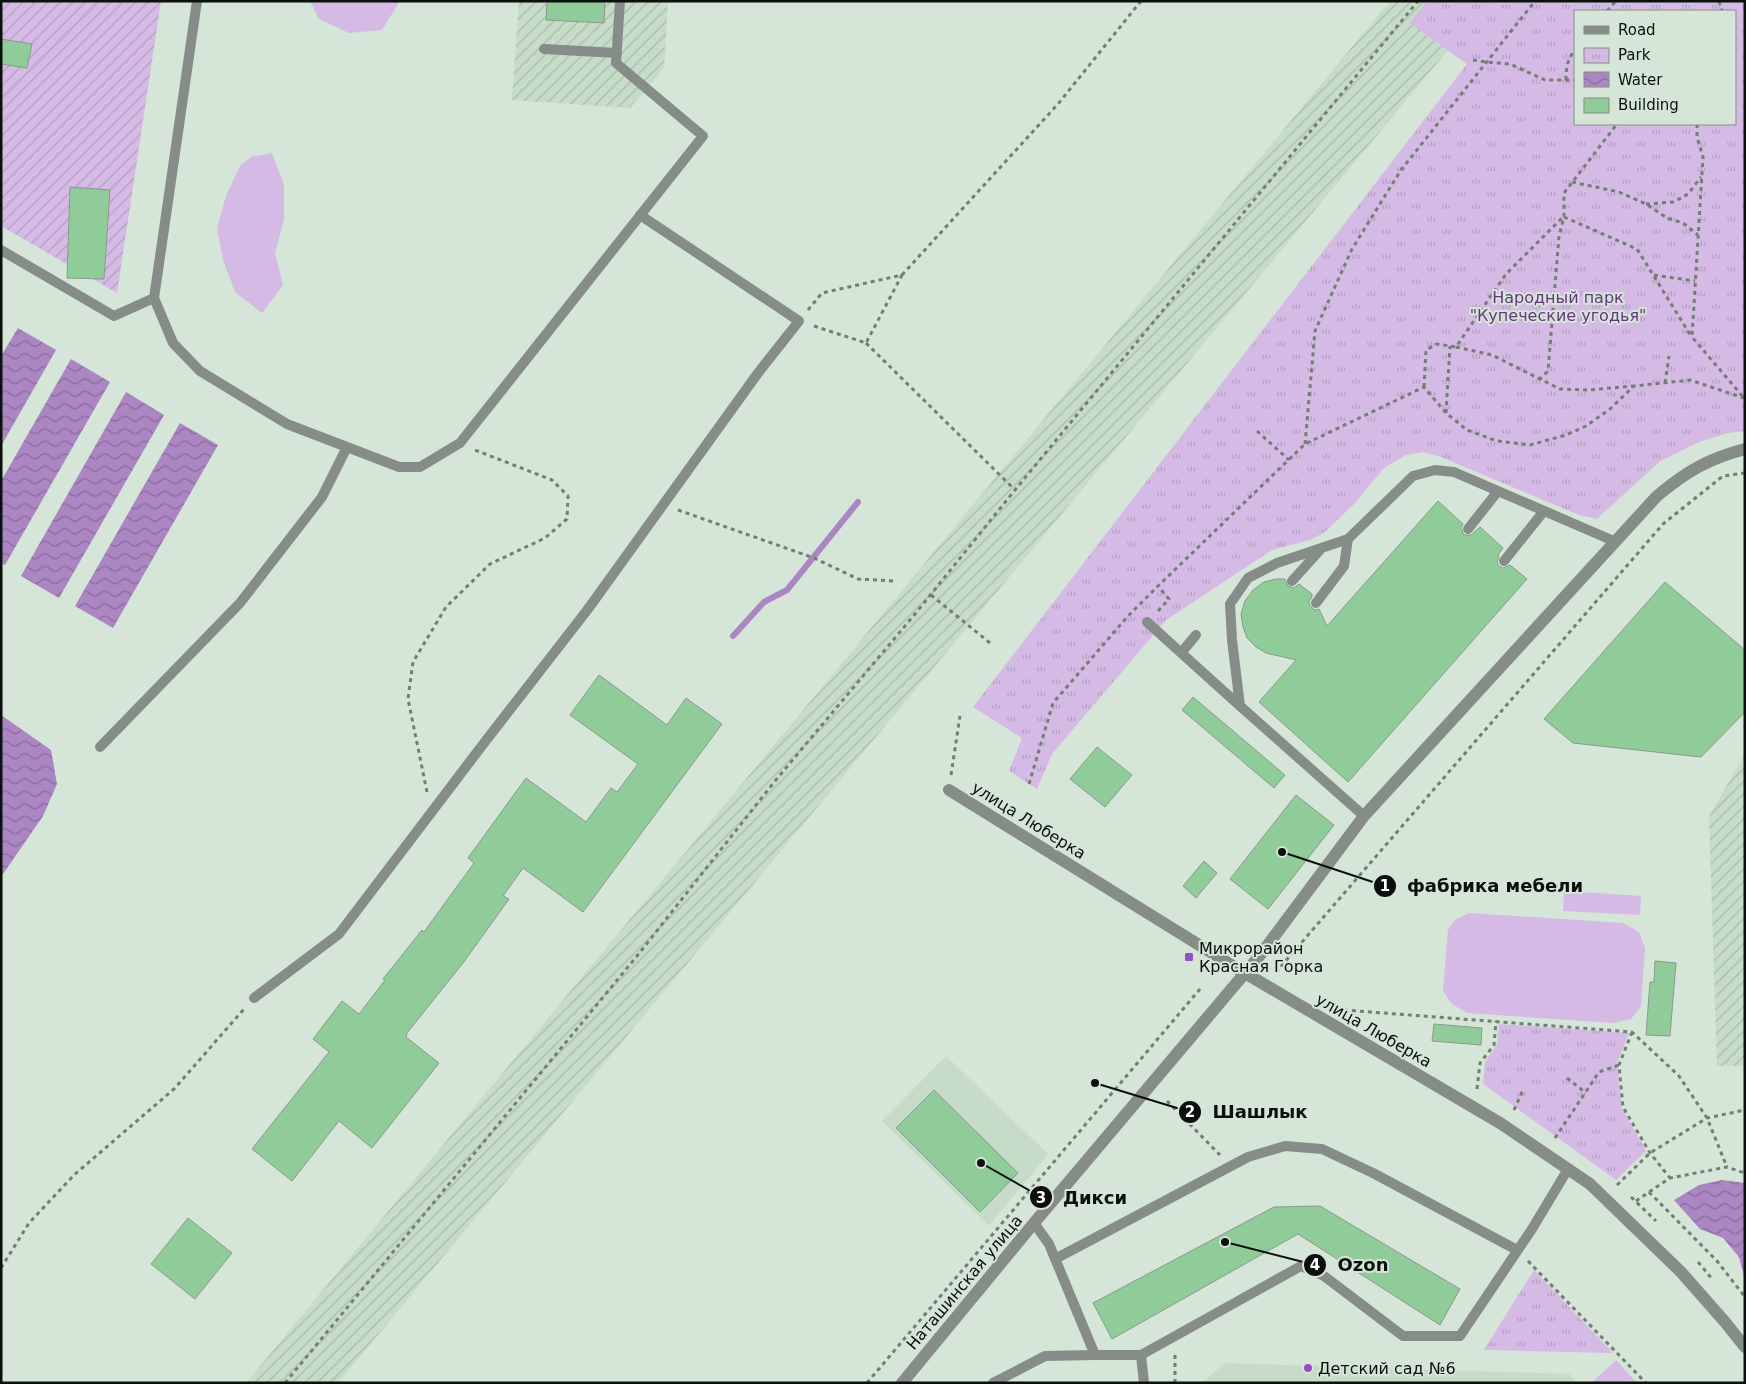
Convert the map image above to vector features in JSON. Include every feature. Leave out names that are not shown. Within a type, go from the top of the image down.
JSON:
[{"type":"street","name":"Наташинская улица","points":[[902,1383],[1245,973],[1364,816],[1657,496],[1683,475],[1725,454],[1745,449]]},
{"type":"street","name":"улица Люберка","points":[[949,790],[1245,973],[1500,1123],[1590,1184],[1681,1272],[1745,1347]]},
{"type":"lane","points":[[197,1],[154,298],[173,343],[200,371],[287,424],[400,467],[420,467],[460,444],[703,136],[616,63],[620,1]]},
{"type":"lane","points":[[544,49],[617,53]]},
{"type":"lane","points":[[254,998],[339,934],[588,609],[758,374],[800,321],[640,215]]},
{"type":"lane","points":[[1,250],[114,316],[154,298]]},
{"type":"lane","points":[[100,747],[240,603],[322,497],[347,447]]},
{"type":"lane","points":[[1240,706],[1232,640],[1230,604],[1248,578],[1277,563],[1348,539],[1413,476],[1435,470],[1454,472],[1616,542]]},
{"type":"lane","points":[[1468,529],[1498,491]]},
{"type":"lane","points":[[1504,560],[1544,511]]},
{"type":"lane","points":[[1316,603],[1344,566],[1348,539]]},
{"type":"lane","points":[[1292,580],[1322,548]]},
{"type":"lane","points":[[1147,622],[1364,816]]},
{"type":"lane","points":[[1181,653],[1196,635]]},
{"type":"lane","points":[[1055,1259],[1248,1157],[1285,1146],[1322,1148],[1517,1250]]},
{"type":"lane","points":[[993,1383],[1045,1356],[1141,1355],[1301,1266],[1324,1276],[1403,1336],[1460,1336],[1532,1228],[1568,1169]]},
{"type":"lane","points":[[1034,1223],[1049,1244],[1095,1355]]},
{"type":"lane","points":[[1141,1355],[1144,1383]]},
{"type":"path","points":[[866,344],[902,275],[1058,104],[1141,1]]},
{"type":"path","points":[[285,1383],[636,956],[774,782],[1418,1]]},
{"type":"path","points":[[1305,444],[1315,331],[1352,248],[1401,170],[1535,1]]},
{"type":"path","points":[[1406,15],[1412,20]]},
{"type":"path","points":[[1566,80],[1566,66],[1574,51]]},
{"type":"path","points":[[1472,60],[1510,64],[1545,80],[1574,80]]},
{"type":"path","points":[[1539,380],[1548,371],[1559,236],[1564,217],[1564,193],[1616,125]]},
{"type":"path","points":[[1692,337],[1703,157],[1697,137],[1697,125]]},
{"type":"path","points":[[1646,204],[1674,202],[1688,194],[1701,177]]},
{"type":"path","points":[[1572,182],[1619,192],[1646,204],[1666,218],[1683,222],[1698,235]]},
{"type":"path","points":[[1564,217],[1637,250],[1692,337],[1744,398]]},
{"type":"path","points":[[1456,347],[1506,274],[1564,217]]},
{"type":"path","points":[[1653,274],[1695,281]]},
{"type":"path","points":[[902,275],[822,293],[800,321],[866,344],[1015,490]]},
{"type":"path","points":[[1634,386],[1610,409],[1586,426],[1566,435],[1530,445],[1497,441],[1467,430],[1446,413],[1424,387],[1426,350],[1437,344],[1492,355],[1560,390],[1590,390],[1690,380],[1744,398]]},
{"type":"path","points":[[1446,413],[1450,346]]},
{"type":"path","points":[[1665,383],[1669,356]]},
{"type":"path","points":[[1029,784],[1053,703],[1128,616],[1305,444],[1424,387]]},
{"type":"path","points":[[1257,431],[1289,460]]},
{"type":"path","points":[[432,812],[408,699],[412,662],[446,606],[490,564],[545,538],[567,519],[568,496],[552,480],[460,444]]},
{"type":"path","points":[[1277,971],[1663,524],[1723,476],[1745,473]]},
{"type":"path","points":[[663,505],[814,558],[858,579],[894,582]]},
{"type":"path","points":[[930,595],[990,643]]},
{"type":"path","points":[[949,790],[960,716]]},
{"type":"path","points":[[867,1383],[1200,989]]},
{"type":"path","points":[[1,1268],[29,1222],[74,1175],[174,1089],[254,998]]},
{"type":"path","points":[[1341,1010],[1632,1032],[1679,1076],[1708,1118],[1727,1167]]},
{"type":"path","points":[[1477,1089],[1480,1063],[1494,1045],[1496,1022]]},
{"type":"path","points":[[1632,1032],[1619,1065],[1624,1107],[1650,1153],[1670,1178]]},
{"type":"path","points":[[1556,1138],[1599,1072],[1619,1065]]},
{"type":"path","points":[[1567,1078],[1586,1093]]},
{"type":"path","points":[[1514,1110],[1524,1088]]},
{"type":"path","points":[[1167,1101],[1231,1166]]},
{"type":"path","points":[[1616,1185],[1650,1153],[1708,1118],[1745,1110]]},
{"type":"path","points":[[1636,1202],[1670,1178],[1727,1167],[1745,1172]]},
{"type":"path","points":[[1649,1192],[1716,1261],[1745,1297]]},
{"type":"path","points":[[1517,1250],[1646,1383]]},
{"type":"path","points":[[1174,1383],[1176,1335]]},
{"type":"shaded area","points":[[519,1],[668,1],[664,68],[630,108],[512,100]]},
{"type":"shaded area","points":[[1390,1],[1489,1],[338,1383],[246,1383]]},
{"type":"shaded area","points":[[1745,754],[1745,1066],[1717,1066],[1709,816]]},
{"type":"shaded area","points":[[946,1056],[1048,1154],[989,1226],[882,1121]]},
{"type":"shaded area","name":"Детский сад №6","points":[[1225,1363],[1569,1374],[1576,1383],[1202,1383]]},
{"type":"green space","points":[[1,1],[161,1],[117,293],[1,226]]},
{"type":"green space","points":[[310,1],[400,1],[382,30],[349,33],[319,19]]},
{"type":"green space","name":"Народный парк \"Купеческие угодья\"","points":[[1427,1],[1745,1],[1745,431],[1728,433],[1699,442],[1659,462],[1597,519],[1579,515],[1441,457],[1422,452],[1406,455],[1384,468],[1354,504],[1325,532],[1310,540],[1272,550],[1166,620],[1052,754],[1037,789],[1009,771],[1022,738],[973,707],[1467,64],[1410,23]]},
{"type":"green space","points":[[272,153],[284,185],[284,220],[275,253],[283,285],[262,313],[235,292],[223,260],[217,228],[226,196],[240,166],[251,157]]},
{"type":"green space","points":[[1564,891],[1641,896],[1640,915],[1563,911]]},
{"type":"green space","points":[[1469,913],[1623,923],[1639,932],[1645,948],[1641,1007],[1631,1019],[1613,1023],[1467,1013],[1452,1004],[1443,991],[1448,930],[1455,920]]},
{"type":"green space","points":[[1499,1024],[1629,1033],[1617,1063],[1622,1108],[1646,1151],[1616,1180],[1483,1084],[1485,1062],[1497,1045]]},
{"type":"green space","points":[[1534,1270],[1613,1353],[1484,1350]]},
{"type":"green space","points":[[1616,1360],[1637,1383],[1592,1383]]},
{"type":"water","points":[[18,328],[56,350],[1,446],[1,356]]},
{"type":"water","points":[[71,359],[110,382],[5,565],[1,563],[1,481]]},
{"type":"water","points":[[126,392],[164,415],[59,598],[21,576]]},
{"type":"water","points":[[180,423],[218,445],[113,628],[75,606]]},
{"type":"water","points":[[1,715],[51,750],[57,784],[43,816],[1,877]]},
{"type":"water","points":[[1722,1180],[1745,1183],[1745,1279],[1739,1257],[1723,1238],[1700,1229],[1674,1200],[1699,1185]]},
{"type":"building","points":[[547,1],[605,1],[604,23],[546,20]]},
{"type":"building","points":[[1,39],[32,44],[27,68],[1,64]]},
{"type":"building","points":[[70,187],[110,190],[104,279],[67,278]]},
{"type":"building","points":[[1438,501],[1463,524],[1461,528],[1464,535],[1471,535],[1480,527],[1503,548],[1498,555],[1497,563],[1499,566],[1503,568],[1510,565],[1527,579],[1348,782],[1259,702],[1296,660],[1266,653],[1247,638],[1241,614],[1245,601],[1253,590],[1264,582],[1285,579],[1288,586],[1294,588],[1299,584],[1312,594],[1309,602],[1310,606],[1315,610],[1319,609],[1327,626]]},
{"type":"building","points":[[1665,582],[1745,650],[1745,712],[1701,757],[1573,743],[1544,719]]},
{"type":"building","points":[[599,675],[667,725],[686,698],[722,724],[583,912],[523,868],[503,896],[509,899],[463,963],[407,1033],[406,1037],[439,1063],[372,1148],[339,1121],[292,1181],[252,1149],[329,1052],[313,1039],[342,1001],[359,1014],[385,980],[383,979],[422,930],[424,932],[474,863],[468,858],[526,778],[586,822],[611,788],[617,792],[638,764],[570,715]]},
{"type":"building","points":[[1193,697],[1285,775],[1274,788],[1182,710]]},
{"type":"building","points":[[1097,747],[1132,775],[1105,807],[1070,779]]},
{"type":"building","points":[[1296,795],[1334,825],[1268,909],[1230,879]]},
{"type":"building","points":[[1204,861],[1217,873],[1196,898],[1183,886]]},
{"type":"building","points":[[1655,961],[1676,963],[1670,1036],[1646,1035],[1650,982],[1654,982]]},
{"type":"building","points":[[1434,1024],[1482,1028],[1481,1045],[1432,1041]]},
{"type":"building","points":[[934,1090],[1018,1173],[980,1212],[896,1128]]},
{"type":"building","points":[[1320,1206],[1460,1289],[1440,1325],[1298,1234],[1112,1339],[1093,1303],[1274,1207]]},
{"type":"building","points":[[188,1218],[232,1253],[195,1299],[151,1264]]},
{"type":"waterway","points":[[733,636],[764,602],[787,590],[858,502]]},
{"type":"place","name":"фабрика мебели","points":[[1282,852]]},
{"type":"place","name":"Микрорайон Красная Горка","points":[[1189,957]]},
{"type":"place","name":"Шашлык","points":[[1095,1083]]},
{"type":"place","name":"Дикси","points":[[981,1163]]},
{"type":"place","name":"Ozon","points":[[1225,1242]]},
{"type":"place","name":"Детский сад №6","points":[[1308,1368]]}]
